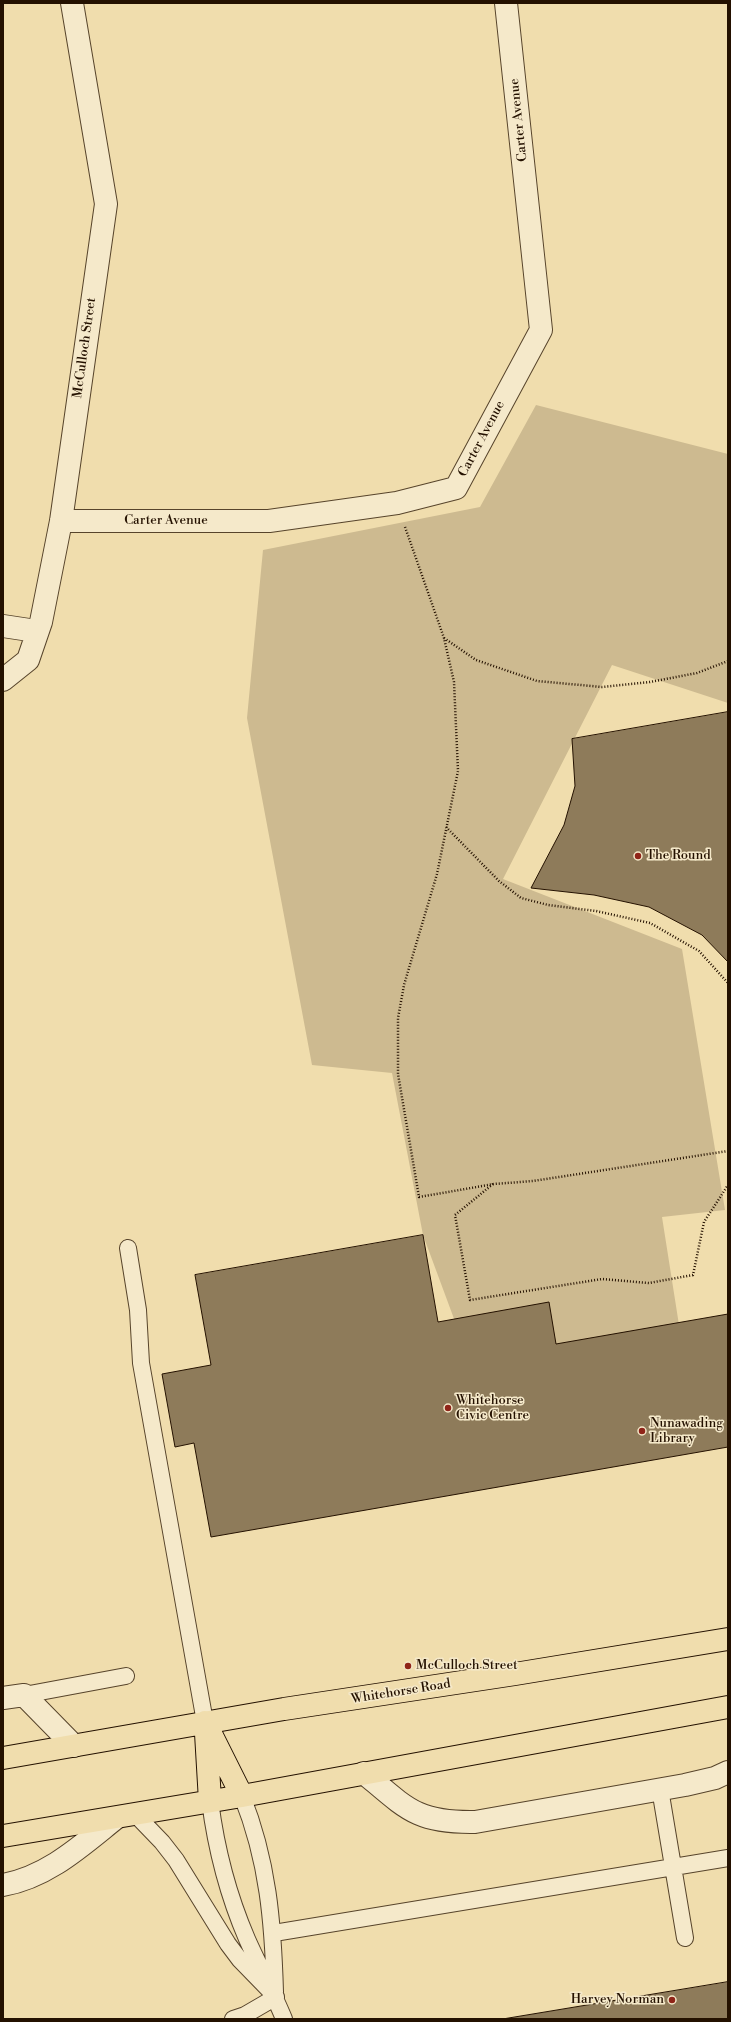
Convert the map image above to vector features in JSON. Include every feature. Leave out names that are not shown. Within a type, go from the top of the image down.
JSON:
[{"type":"highway","name":"Whitehorse Road","points":[[3,1758],[205,1722],[728,1639]]},
{"type":"highway","points":[[3,1836],[242,1796],[728,1707]]},
{"type":"highway","points":[[205,1722],[242,1796]]},
{"type":"highway","points":[[205,1722],[210,1801]]},
{"type":"street","name":"McCulloch Street","points":[[3,680],[28,660],[36,631],[41,622],[61,521],[106,204],[72,3]]},
{"type":"street","name":"Carter Avenue","points":[[61,521],[269,521],[397,503],[456,488],[541,330],[506,3]]},
{"type":"street","points":[[3,626],[36,631]]},
{"type":"street","points":[[13,1697],[74,1746]]},
{"type":"street","points":[[364,1773],[409,1810],[430,1819],[451,1822],[475,1822],[660,1789],[715,1778],[728,1772]]},
{"type":"street","points":[[3,1885],[36,1874],[67,1858],[126,1816]]},
{"type":"lane","points":[[128,1248],[138,1310],[141,1363],[205,1722]]},
{"type":"lane","points":[[13,1697],[126,1676]]},
{"type":"lane","points":[[660,1789],[685,1938]]},
{"type":"lane","points":[[242,1796],[251,1822],[270,1902],[274,1933],[276,1997]]},
{"type":"lane","points":[[210,1801],[216,1841],[230,1893],[247,1939],[276,1997],[284,2019]]},
{"type":"lane","points":[[126,1816],[172,1854],[228,1944],[240,1960],[276,1997]]},
{"type":"lane","points":[[274,1933],[728,1858]]},
{"type":"lane","points":[[233,2019],[245,2015],[276,1997]]},
{"type":"path","points":[[397,503],[444,638],[454,682],[458,771],[437,874],[404,985],[398,1018],[398,1074],[419,1197],[494,1184],[532,1181],[728,1151]]},
{"type":"path","points":[[444,638],[476,660],[537,681],[602,687],[650,682],[697,673],[728,661]]},
{"type":"path","points":[[446,827],[498,881],[521,898],[548,905],[596,911],[650,923],[699,951],[728,983]]},
{"type":"path","points":[[494,1184],[455,1215],[470,1300],[602,1278],[649,1283],[693,1275],[704,1222],[728,1186]]},
{"type":"shaded area","points":[[536,405],[728,454],[728,703],[612,665],[503,879],[682,949],[725,1210],[662,1217],[679,1325],[470,1362],[423,1235],[392,1073],[312,1065],[247,718],[263,550],[480,507]]},
{"type":"building","name":"The Round","points":[[728,712],[728,962],[702,935],[649,907],[594,895],[531,888],[564,825],[575,786],[572,739]]},
{"type":"building","name":"Whitehorse Civic Centre","points":[[423,1235],[438,1322],[549,1302],[556,1344],[728,1314],[728,1447],[211,1537],[194,1443],[175,1447],[162,1374],[211,1365],[195,1275]]},
{"type":"building","name":"Harvey Norman","points":[[728,1982],[728,2019],[503,2019]]},
{"type":"place","name":"The Round","points":[[638,856]]},
{"type":"place","name":"Whitehorse Civic Centre","points":[[448,1408]]},
{"type":"place","name":"Nunawading Library","points":[[642,1431]]},
{"type":"place","name":"McCulloch Street","points":[[408,1666]]},
{"type":"place","name":"Harvey Norman","points":[[672,2000]]}]
